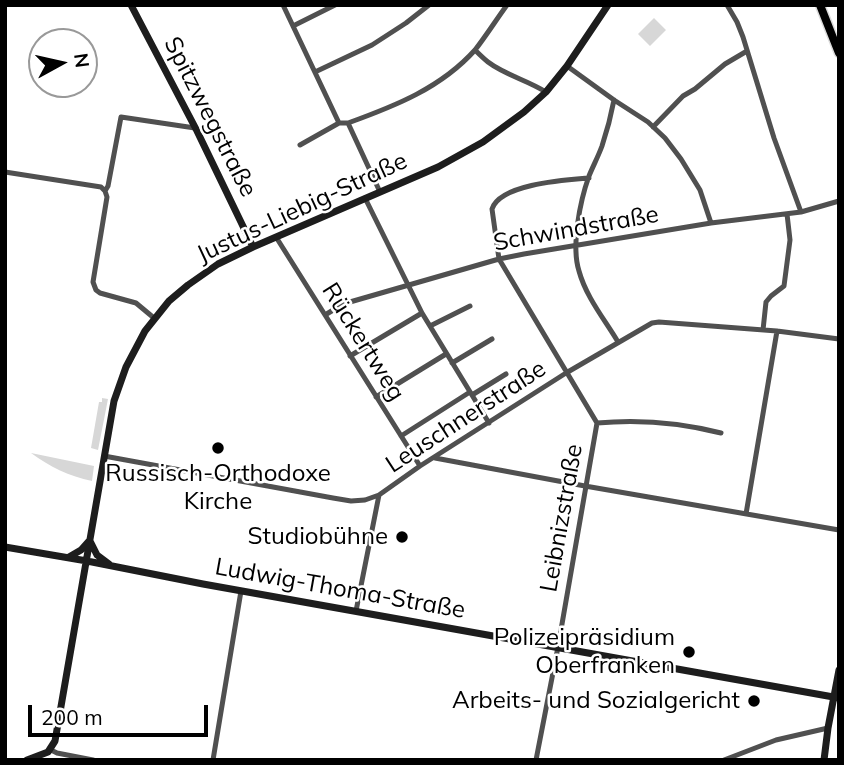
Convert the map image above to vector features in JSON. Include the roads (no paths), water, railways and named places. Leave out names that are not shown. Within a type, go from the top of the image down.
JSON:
[{"type":"main road","points":[[820,5],[839,53]]},
{"type":"street","name":"Spitzwegstraße","points":[[131,5],[253,247]]},
{"type":"street","points":[[283,5],[339,123]]},
{"type":"street","points":[[293,26],[335,5]]},
{"type":"street","points":[[315,72],[372,45],[429,5]]},
{"type":"street","points":[[299,145],[339,123],[348,124],[427,90],[475,50],[507,5]]},
{"type":"street","name":"Justus-Liebig-Straße","points":[[51,750],[58,729],[116,392],[134,350],[154,318],[169,301],[218,264],[438,167],[484,142],[510,124],[545,92],[568,66],[608,5]]},
{"type":"street","points":[[727,5],[737,22],[801,212]]},
{"type":"street","points":[[475,50],[488,62],[545,92]]},
{"type":"street","points":[[653,127],[684,96],[725,64],[747,51]]},
{"type":"street","points":[[568,66],[648,122],[665,138],[700,190],[711,223]]},
{"type":"street","points":[[614,100],[604,141],[582,201],[576,245],[579,272],[586,289],[618,342]]},
{"type":"street","points":[[154,318],[136,303],[100,293],[94,286],[106,191],[121,117],[195,128]]},
{"type":"street","points":[[348,124],[380,192]]},
{"type":"street","points":[[5,172],[101,187],[106,191]]},
{"type":"street","points":[[499,259],[492,209],[494,203],[507,194],[543,183],[589,178]]},
{"type":"street","points":[[365,198],[422,313],[489,423]]},
{"type":"street","name":"Schwindstraße","points":[[325,315],[343,304],[499,259],[711,223],[801,212],[839,201]]},
{"type":"street","points":[[763,330],[766,302],[784,286],[790,240],[787,214]]},
{"type":"street","name":"Rückertweg","points":[[276,237],[420,466]]},
{"type":"street","name":"Leibnizstraße","points":[[499,259],[597,423],[536,760]]},
{"type":"street","points":[[430,327],[470,306]]},
{"type":"street","points":[[351,356],[422,313]]},
{"type":"street","name":"Leuschnerstraße","points":[[104,456],[351,501],[365,500],[379,495],[566,373],[652,323],[777,331],[839,339]]},
{"type":"street","points":[[746,513],[777,331]]},
{"type":"street","points":[[452,363],[492,338]]},
{"type":"street","points":[[376,397],[446,354]]},
{"type":"street","points":[[401,436],[506,374]]},
{"type":"street","points":[[597,423],[650,420],[721,433]]},
{"type":"street","points":[[449,448],[459,461]]},
{"type":"street","points":[[435,457],[839,530]]},
{"type":"street","points":[[356,611],[379,495]]},
{"type":"street","points":[[69,558],[89,540],[97,555],[112,566]]},
{"type":"street","name":"Ludwig-Thoma-Straße","points":[[8,548],[836,697]]},
{"type":"street","points":[[213,760],[241,591]]},
{"type":"street","points":[[824,760],[839,670]]},
{"type":"street","points":[[724,760],[776,740],[828,728]]},
{"type":"street","points":[[27,760],[51,750],[93,760]]},
{"type":"place","name":"Russisch-Orthodoxe Kirche","points":[[218,448]]},
{"type":"place","name":"Studiobühne","points":[[402,537]]},
{"type":"place","name":"Polizeipräsidium Oberfranken","points":[[689,652]]},
{"type":"place","name":"Arbeits- und Sozialgericht","points":[[754,701]]}]
